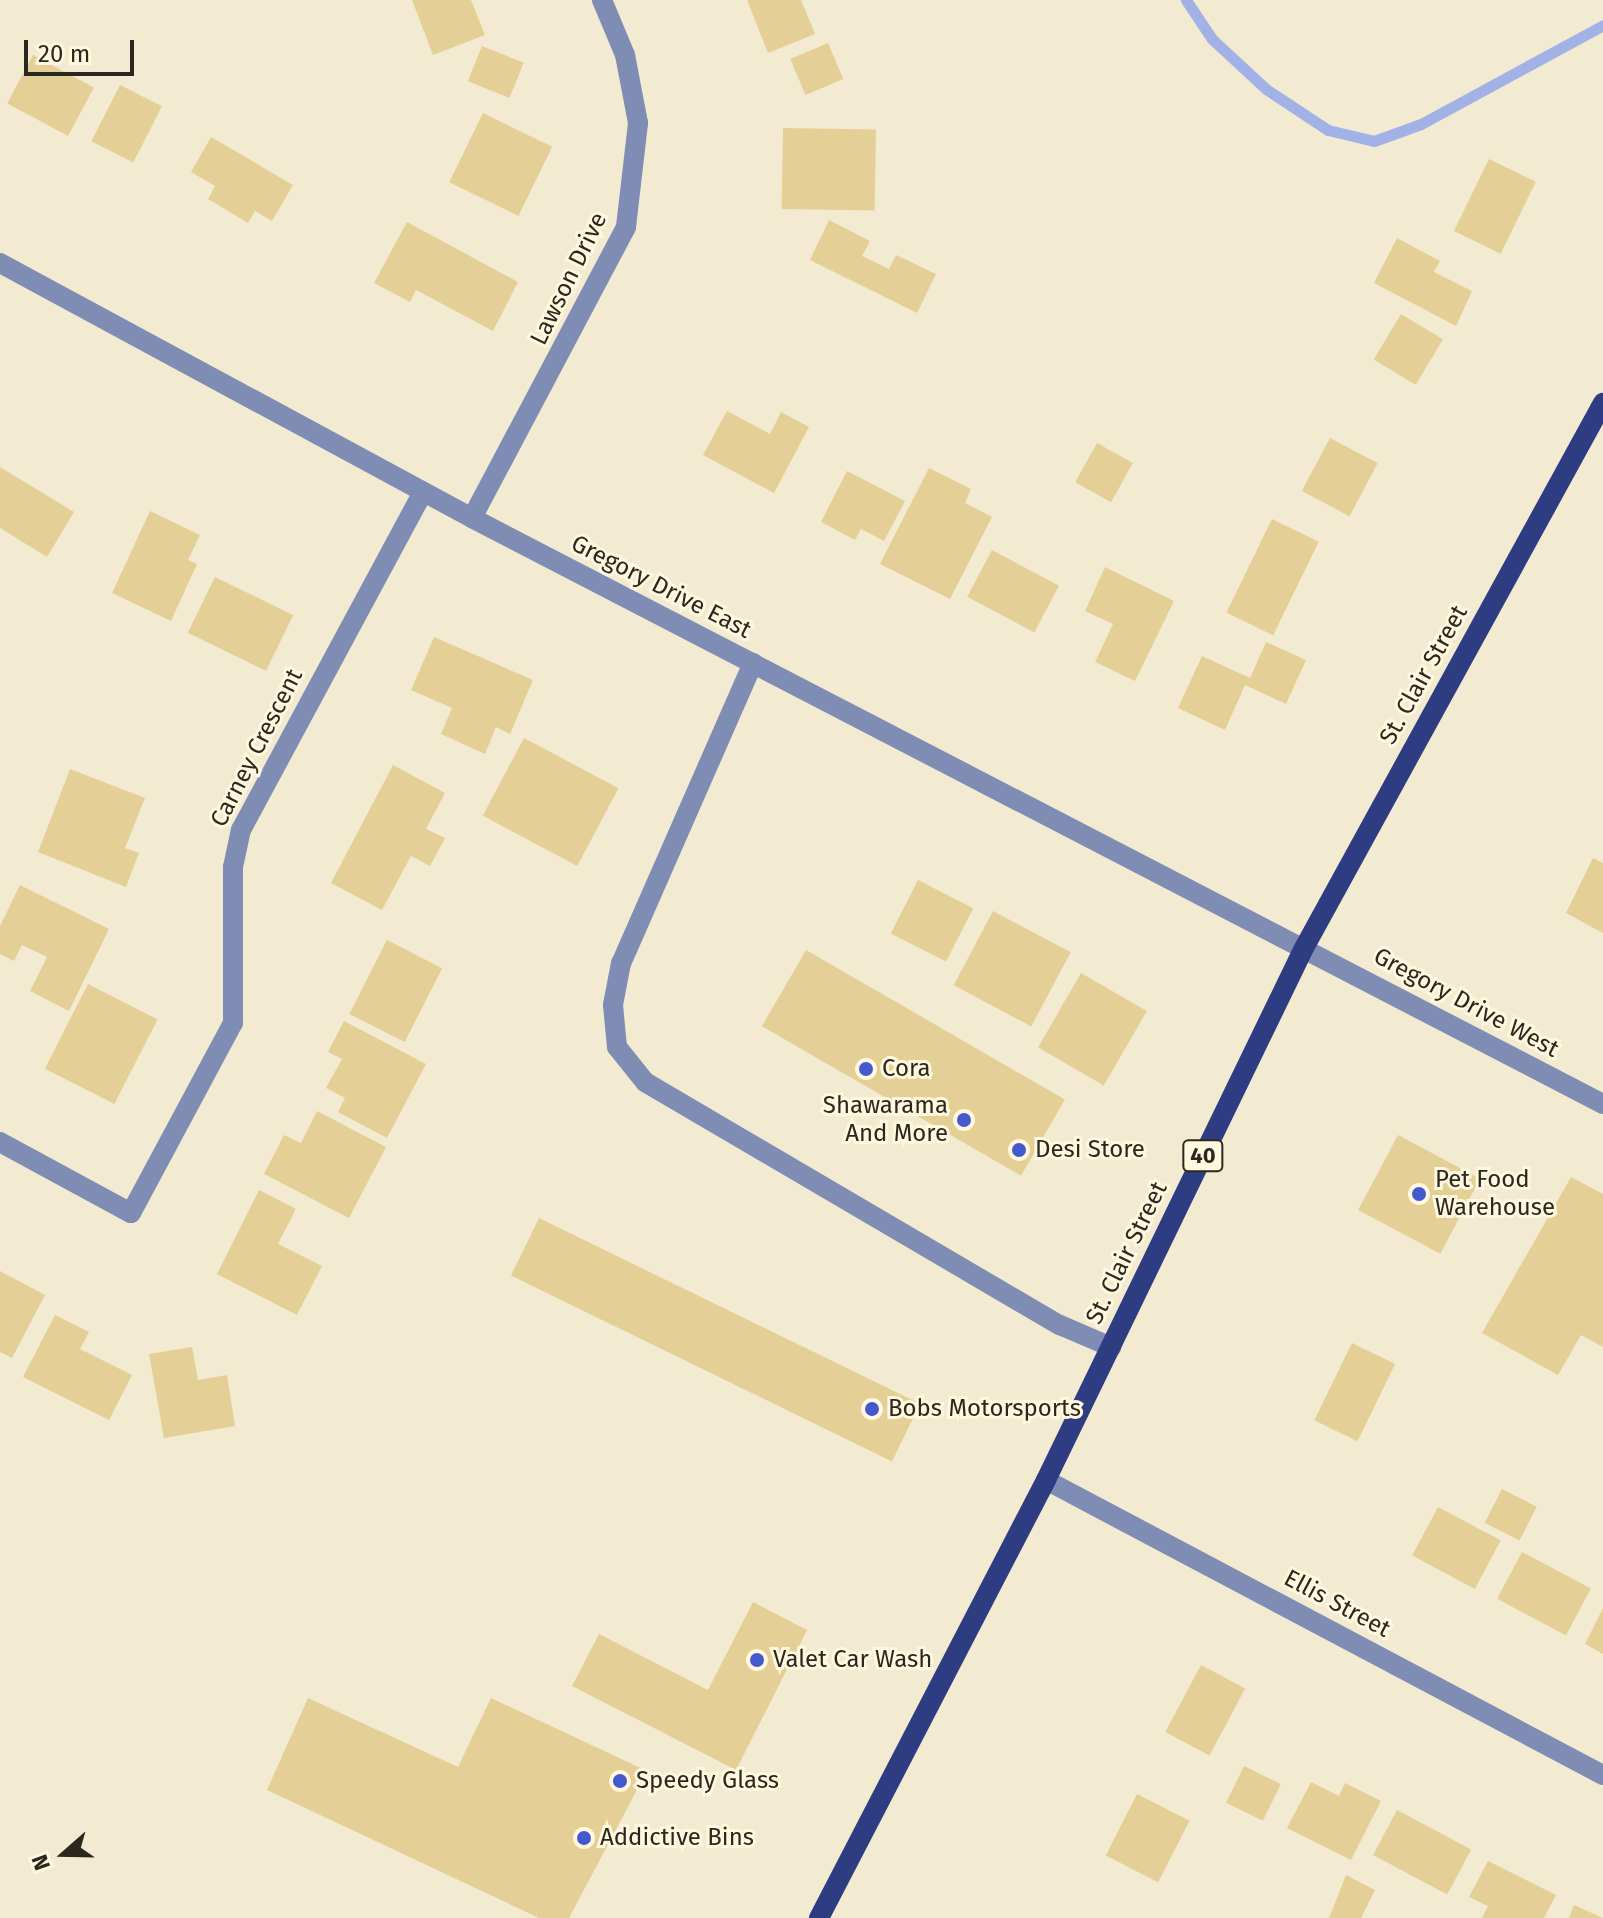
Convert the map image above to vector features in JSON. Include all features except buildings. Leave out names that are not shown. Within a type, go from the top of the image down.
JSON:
[{"type":"main road","name":"St. Clair Street","points":[[819,1918],[1046,1480],[1304,948],[1603,403]]},
{"type":"street","name":"Lawson Drive","points":[[472,518],[626,227],[638,123],[625,55],[602,0]]},
{"type":"street","name":"Gregory Drive East","points":[[0,263],[472,518],[1304,948]]},
{"type":"street","name":"Carney Crescent","points":[[0,1142],[131,1213],[233,1023],[233,867],[241,830],[423,492]]},
{"type":"street","points":[[753,663],[621,963],[612,1024],[617,1047],[645,1082],[1111,1347]]},
{"type":"street","name":"Gregory Drive West","points":[[1304,948],[1603,1104]]},
{"type":"street","name":"Ellis Street","points":[[1046,1480],[1603,1775]]},
{"type":"waterway","points":[[1186,0],[1212,39],[1266,89],[1328,130],[1374,141],[1421,124],[1603,25]]},
{"type":"place","name":"Cora","points":[[866,1069]]},
{"type":"place","name":"Shawarama And More","points":[[964,1120]]},
{"type":"place","name":"Desi Store","points":[[1019,1150]]},
{"type":"place","name":"Pet Food Warehouse","points":[[1419,1194]]},
{"type":"place","name":"Bobs Motorsports","points":[[872,1409]]},
{"type":"place","name":"Valet Car Wash","points":[[757,1660]]},
{"type":"place","name":"Speedy Glass","points":[[620,1781]]},
{"type":"place","name":"Addictive Bins","points":[[584,1838]]}]
